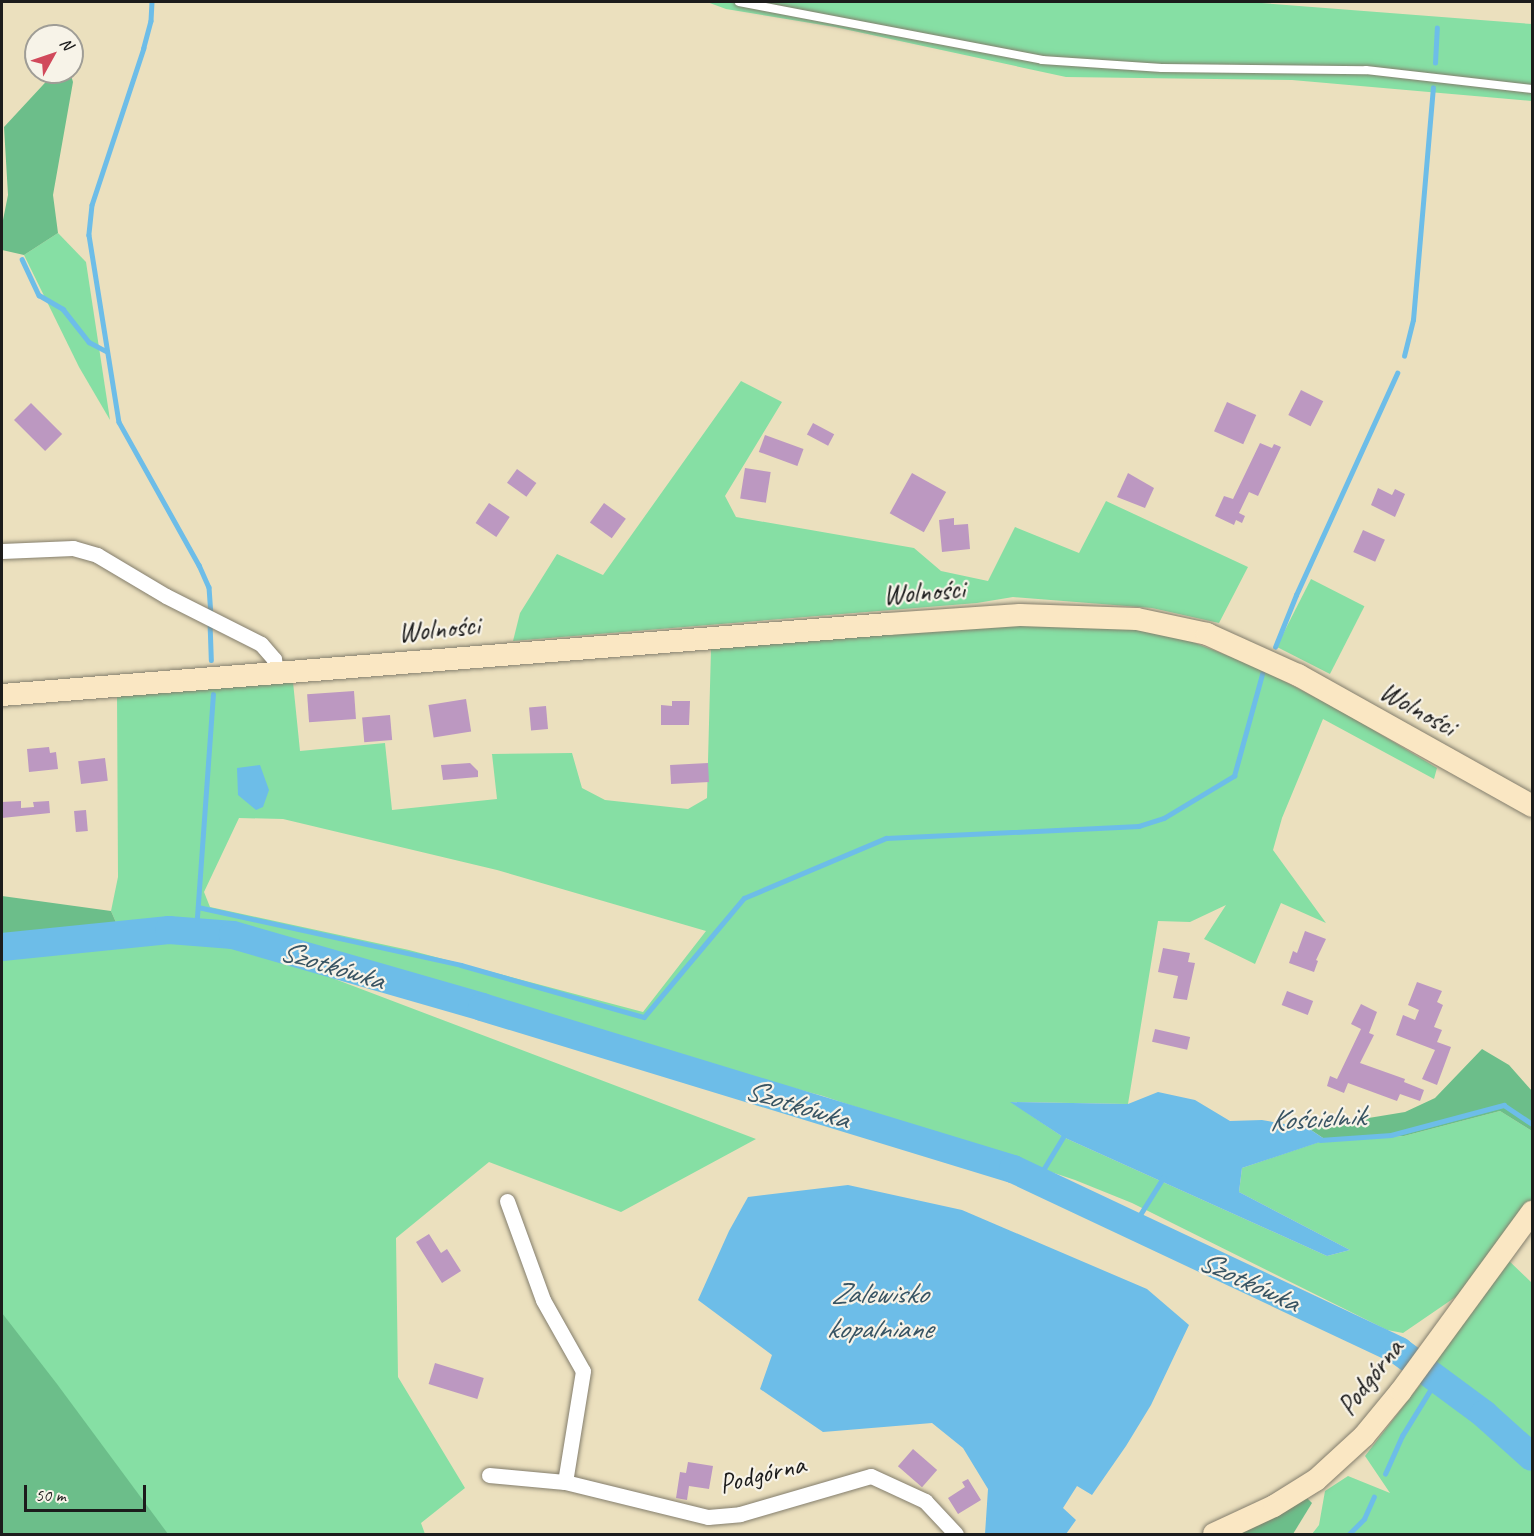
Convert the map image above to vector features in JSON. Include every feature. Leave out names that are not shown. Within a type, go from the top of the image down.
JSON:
[{"type":"main road","name":"Wolności","points":[[2,695],[272,659],[1020,615],[1137,619],[1207,634],[1298,675],[1533,806]]},
{"type":"main road","name":"Podgórna","points":[[1214,1534],[1274,1506],[1316,1480],[1364,1436],[1401,1391],[1437,1339],[1533,1212]]},
{"type":"street","points":[[2,551],[52,547],[87,551],[166,596],[211,617],[272,659]]},
{"type":"street","points":[[507,1201],[543,1300],[583,1371],[565,1482]]},
{"type":"street","name":"Podgórna","points":[[489,1476],[565,1482],[708,1517],[740,1514],[871,1476],[925,1501],[956,1534]]},
{"type":"lane","points":[[739,2],[1042,60],[1162,68],[1366,70],[1533,89]]},
{"type":"green space","points":[[707,2],[1248,2],[1532,24],[1532,101],[1292,80],[1066,77],[835,27],[726,9]]},
{"type":"green space","points":[[44,84],[73,84],[53,195],[58,233],[24,255],[2,250],[2,225],[8,195],[4,127]]},
{"type":"green space","points":[[58,233],[86,262],[110,420],[79,367],[24,255]]},
{"type":"green space","points":[[741,381],[782,402],[725,496],[736,517],[914,548],[941,571],[988,581],[1015,527],[1079,553],[1106,501],[1248,567],[1219,623],[1152,608],[1013,597],[977,603],[513,641],[520,613],[557,554],[603,575]]},
{"type":"green space","points":[[1311,579],[1364,606],[1330,674],[1276,647]]},
{"type":"green space","points":[[1003,625],[1124,628],[1177,636],[1257,667],[1345,713],[1437,768],[1434,779],[1323,719],[1282,818],[1273,850],[1326,923],[1281,903],[1255,964],[1204,939],[1226,905],[1190,922],[1158,921],[1128,1104],[1011,1102],[1063,1137],[1327,1256],[1350,1250],[1239,1192],[1242,1168],[1319,1142],[1404,1136],[1500,1111],[1532,1131],[1532,1201],[1457,1296],[1403,1333],[1387,1330],[1132,1203],[1075,1180],[823,1096],[557,1024],[217,926],[118,927],[111,911],[118,877],[117,695],[293,682],[300,751],[385,743],[392,810],[497,799],[492,754],[572,753],[582,788],[605,800],[688,809],[707,798],[711,649]],"holes":[[[239,818],[283,819],[497,870],[706,931],[643,1012],[409,950],[210,907],[204,892]]]},
{"type":"green space","points":[[2,896],[111,911],[118,927],[2,939]]},
{"type":"green space","points":[[123,940],[194,940],[261,951],[756,1139],[621,1212],[489,1162],[396,1238],[398,1377],[465,1488],[421,1523],[425,1534],[167,1534],[2,1315],[2,955]]},
{"type":"green space","points":[[1482,1049],[1509,1065],[1532,1091],[1532,1131],[1500,1111],[1404,1136],[1326,1140],[1308,1128],[1405,1112],[1435,1098]]},
{"type":"green space","points":[[1506,1258],[1532,1283],[1532,1534],[1312,1534],[1319,1525],[1325,1491],[1348,1476],[1390,1493],[1365,1456],[1426,1377]]},
{"type":"green space","points":[[2,1313],[57,1384],[168,1534],[2,1534]]},
{"type":"green space","points":[[1306,1497],[1312,1503],[1293,1534],[1232,1534]]},
{"type":"water","points":[[260,765],[269,790],[263,807],[256,810],[238,795],[237,768]]},
{"type":"water","points":[[1158,1092],[1195,1100],[1230,1121],[1262,1120],[1308,1128],[1326,1140],[1242,1168],[1239,1192],[1350,1250],[1327,1256],[1063,1137],[1010,1102],[1128,1104]]},
{"type":"water","name":"Zalewisko kopalniane","points":[[848,1185],[962,1210],[1147,1289],[1189,1325],[1151,1405],[1126,1446],[1092,1495],[1077,1486],[1063,1508],[1076,1520],[1066,1534],[985,1534],[988,1489],[963,1448],[932,1423],[823,1432],[760,1389],[772,1355],[698,1300],[729,1231],[748,1197]]},
{"type":"building","points":[[1301,390],[1323,401],[1311,426],[1288,415]]},
{"type":"building","points":[[1227,402],[1256,415],[1243,444],[1214,431]]},
{"type":"building","points":[[31,403],[62,434],[45,451],[14,420]]},
{"type":"building","points":[[813,423],[834,434],[828,446],[807,434]]},
{"type":"building","points":[[765,435],[804,449],[797,466],[759,452]]},
{"type":"building","points":[[1260,443],[1272,448],[1274,444],[1281,447],[1258,496],[1249,492],[1239,513],[1245,516],[1242,523],[1236,520],[1234,525],[1215,516],[1224,496],[1233,499]]},
{"type":"building","points":[[745,468],[771,472],[766,503],[740,499]]},
{"type":"building","points":[[517,469],[536,483],[526,497],[507,483]]},
{"type":"building","points":[[912,473],[946,492],[924,532],[890,513]]},
{"type":"building","points":[[1128,473],[1154,488],[1145,508],[1117,497]]},
{"type":"building","points":[[1378,488],[1392,495],[1395,489],[1405,494],[1395,517],[1371,505]]},
{"type":"building","points":[[489,503],[510,517],[496,537],[476,523]]},
{"type":"building","points":[[604,503],[626,519],[612,538],[590,522]]},
{"type":"building","points":[[954,518],[954,525],[968,524],[970,549],[942,552],[939,520]]},
{"type":"building","points":[[1363,530],[1385,540],[1375,562],[1353,552]]},
{"type":"building","points":[[354,691],[356,719],[309,722],[307,694]]},
{"type":"building","points":[[466,699],[471,732],[434,738],[428,705]]},
{"type":"building","points":[[672,701],[690,701],[689,725],[661,725],[661,705],[672,706]]},
{"type":"building","points":[[546,706],[548,729],[531,730],[529,707]]},
{"type":"building","points":[[390,715],[392,740],[364,742],[362,717]]},
{"type":"building","points":[[49,747],[50,753],[56,752],[58,769],[29,772],[27,749]]},
{"type":"building","points":[[105,758],[108,781],[81,784],[78,761]]},
{"type":"building","points":[[470,763],[478,771],[478,777],[443,780],[441,765]]},
{"type":"building","points":[[708,763],[709,782],[671,784],[670,765]]},
{"type":"building","points":[[21,801],[21,808],[34,807],[33,802],[49,801],[50,813],[2,818],[2,802]]},
{"type":"building","points":[[86,810],[88,831],[76,832],[74,811]]},
{"type":"building","points":[[1305,931],[1326,939],[1316,960],[1318,961],[1314,972],[1289,963],[1293,951],[1297,953]]},
{"type":"building","points":[[1163,948],[1190,953],[1188,962],[1195,963],[1187,1000],[1173,998],[1178,976],[1158,972]]},
{"type":"building","points":[[1417,982],[1442,991],[1437,1002],[1443,1005],[1434,1027],[1442,1030],[1437,1042],[1451,1047],[1437,1085],[1422,1079],[1435,1050],[1396,1035],[1403,1015],[1415,1020],[1419,1010],[1408,1005]]},
{"type":"building","points":[[1287,991],[1313,1001],[1308,1015],[1282,1005]]},
{"type":"building","points":[[1361,1004],[1377,1012],[1369,1033],[1374,1035],[1360,1063],[1405,1079],[1404,1082],[1424,1090],[1420,1101],[1400,1094],[1397,1101],[1348,1083],[1344,1093],[1327,1086],[1330,1076],[1337,1079],[1361,1029],[1351,1024]]},
{"type":"building","points":[[1155,1029],[1190,1037],[1187,1050],[1152,1042]]},
{"type":"building","points":[[429,1234],[441,1253],[447,1249],[461,1271],[442,1283],[416,1242]]},
{"type":"building","points":[[435,1363],[484,1378],[477,1399],[429,1384]]},
{"type":"building","points":[[913,1449],[937,1470],[922,1487],[898,1466]]},
{"type":"building","points":[[688,1462],[713,1466],[709,1489],[689,1486],[687,1500],[676,1498],[680,1472],[686,1473]]},
{"type":"building","points":[[968,1479],[981,1500],[958,1514],[948,1498],[965,1487],[962,1482]]},
{"type":"waterway","points":[[152,2],[151,21],[144,48],[92,205],[89,235],[119,422],[199,565],[209,587],[211,614]]},
{"type":"waterway","points":[[1435,63],[1437,28]]},
{"type":"waterway","points":[[1404,356],[1413,320],[1433,88]]},
{"type":"waterway","points":[[22,259],[39,295],[63,309],[89,342],[106,351]]},
{"type":"waterway","points":[[1275,647],[1296,595],[1397,373]]},
{"type":"waterway","points":[[210,622],[211,660]]},
{"type":"waterway","points":[[198,907],[461,965],[644,1017],[744,898],[886,838],[1139,826],[1164,818],[1234,776],[1262,674]]},
{"type":"waterway","points":[[196,931],[213,695]]},
{"type":"waterway","name":"Szotkówka","points":[[2,947],[169,930],[233,935],[482,1007],[1013,1169],[1399,1351],[1484,1414],[1532,1457]]},
{"type":"waterway","name":"Kościelnik","points":[[1320,1140],[1391,1135],[1504,1105],[1532,1124]]},
{"type":"waterway","points":[[1037,1180],[1063,1137]]},
{"type":"waterway","name":"Kościelnik","points":[[1133,1226],[1163,1178]]},
{"type":"waterway","points":[[1385,1474],[1402,1436],[1437,1379]]},
{"type":"waterway","points":[[1349,1534],[1364,1519],[1374,1497]]}]
